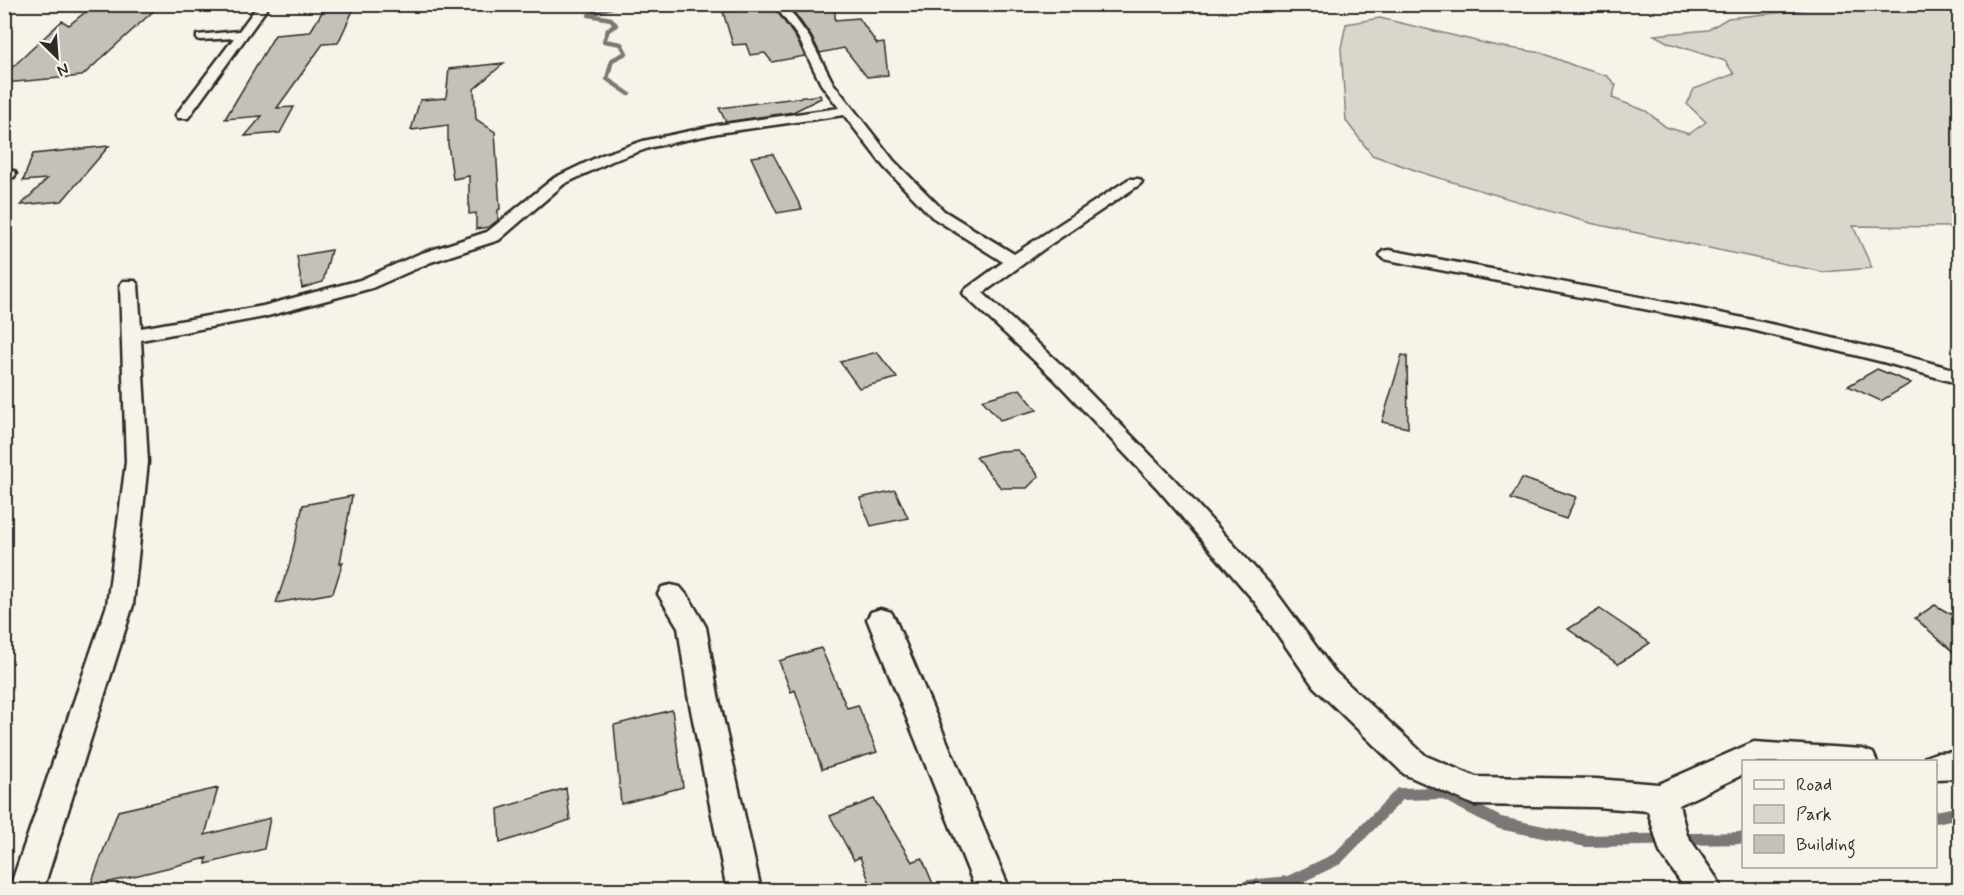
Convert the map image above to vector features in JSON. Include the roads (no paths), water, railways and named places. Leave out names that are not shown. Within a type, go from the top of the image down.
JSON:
[{"type":"street","points":[[183,115],[265,4]]},
{"type":"street","points":[[779,4],[803,37],[827,84],[889,164],[938,214],[1015,262]]},
{"type":"street","points":[[201,37],[243,34]]},
{"type":"street","points":[[131,336],[264,311],[366,284],[425,258],[493,236],[559,181],[607,158],[648,144],[718,129],[846,111]]},
{"type":"street","points":[[1134,182],[972,293],[1062,376],[1166,484],[1264,595],[1324,679],[1415,765],[1474,790],[1596,793],[1661,798],[1742,761]]},
{"type":"street","points":[[1389,255],[1519,281],[1678,308],[1880,353],[1959,378]]},
{"type":"street","points":[[26,891],[120,605],[137,462],[129,285]]},
{"type":"street","points":[[671,594],[681,606],[692,627],[703,695],[744,891]]},
{"type":"street","points":[[880,619],[993,891]]},
{"type":"street","points":[[1743,760],[1754,755],[1831,760]]},
{"type":"street","points":[[1937,766],[1959,765]]},
{"type":"street","points":[[1661,798],[1672,841],[1706,891]]},
{"type":"waterway","points":[[620,4],[589,15],[611,19],[616,25],[608,30],[604,41],[621,44],[626,53],[612,60],[607,79],[629,94]]},
{"type":"waterway","points":[[1248,886],[1289,882],[1337,859],[1400,794],[1442,793],[1500,823],[1587,841],[1742,838]]},
{"type":"waterway","points":[[1937,817],[1960,812]]}]
